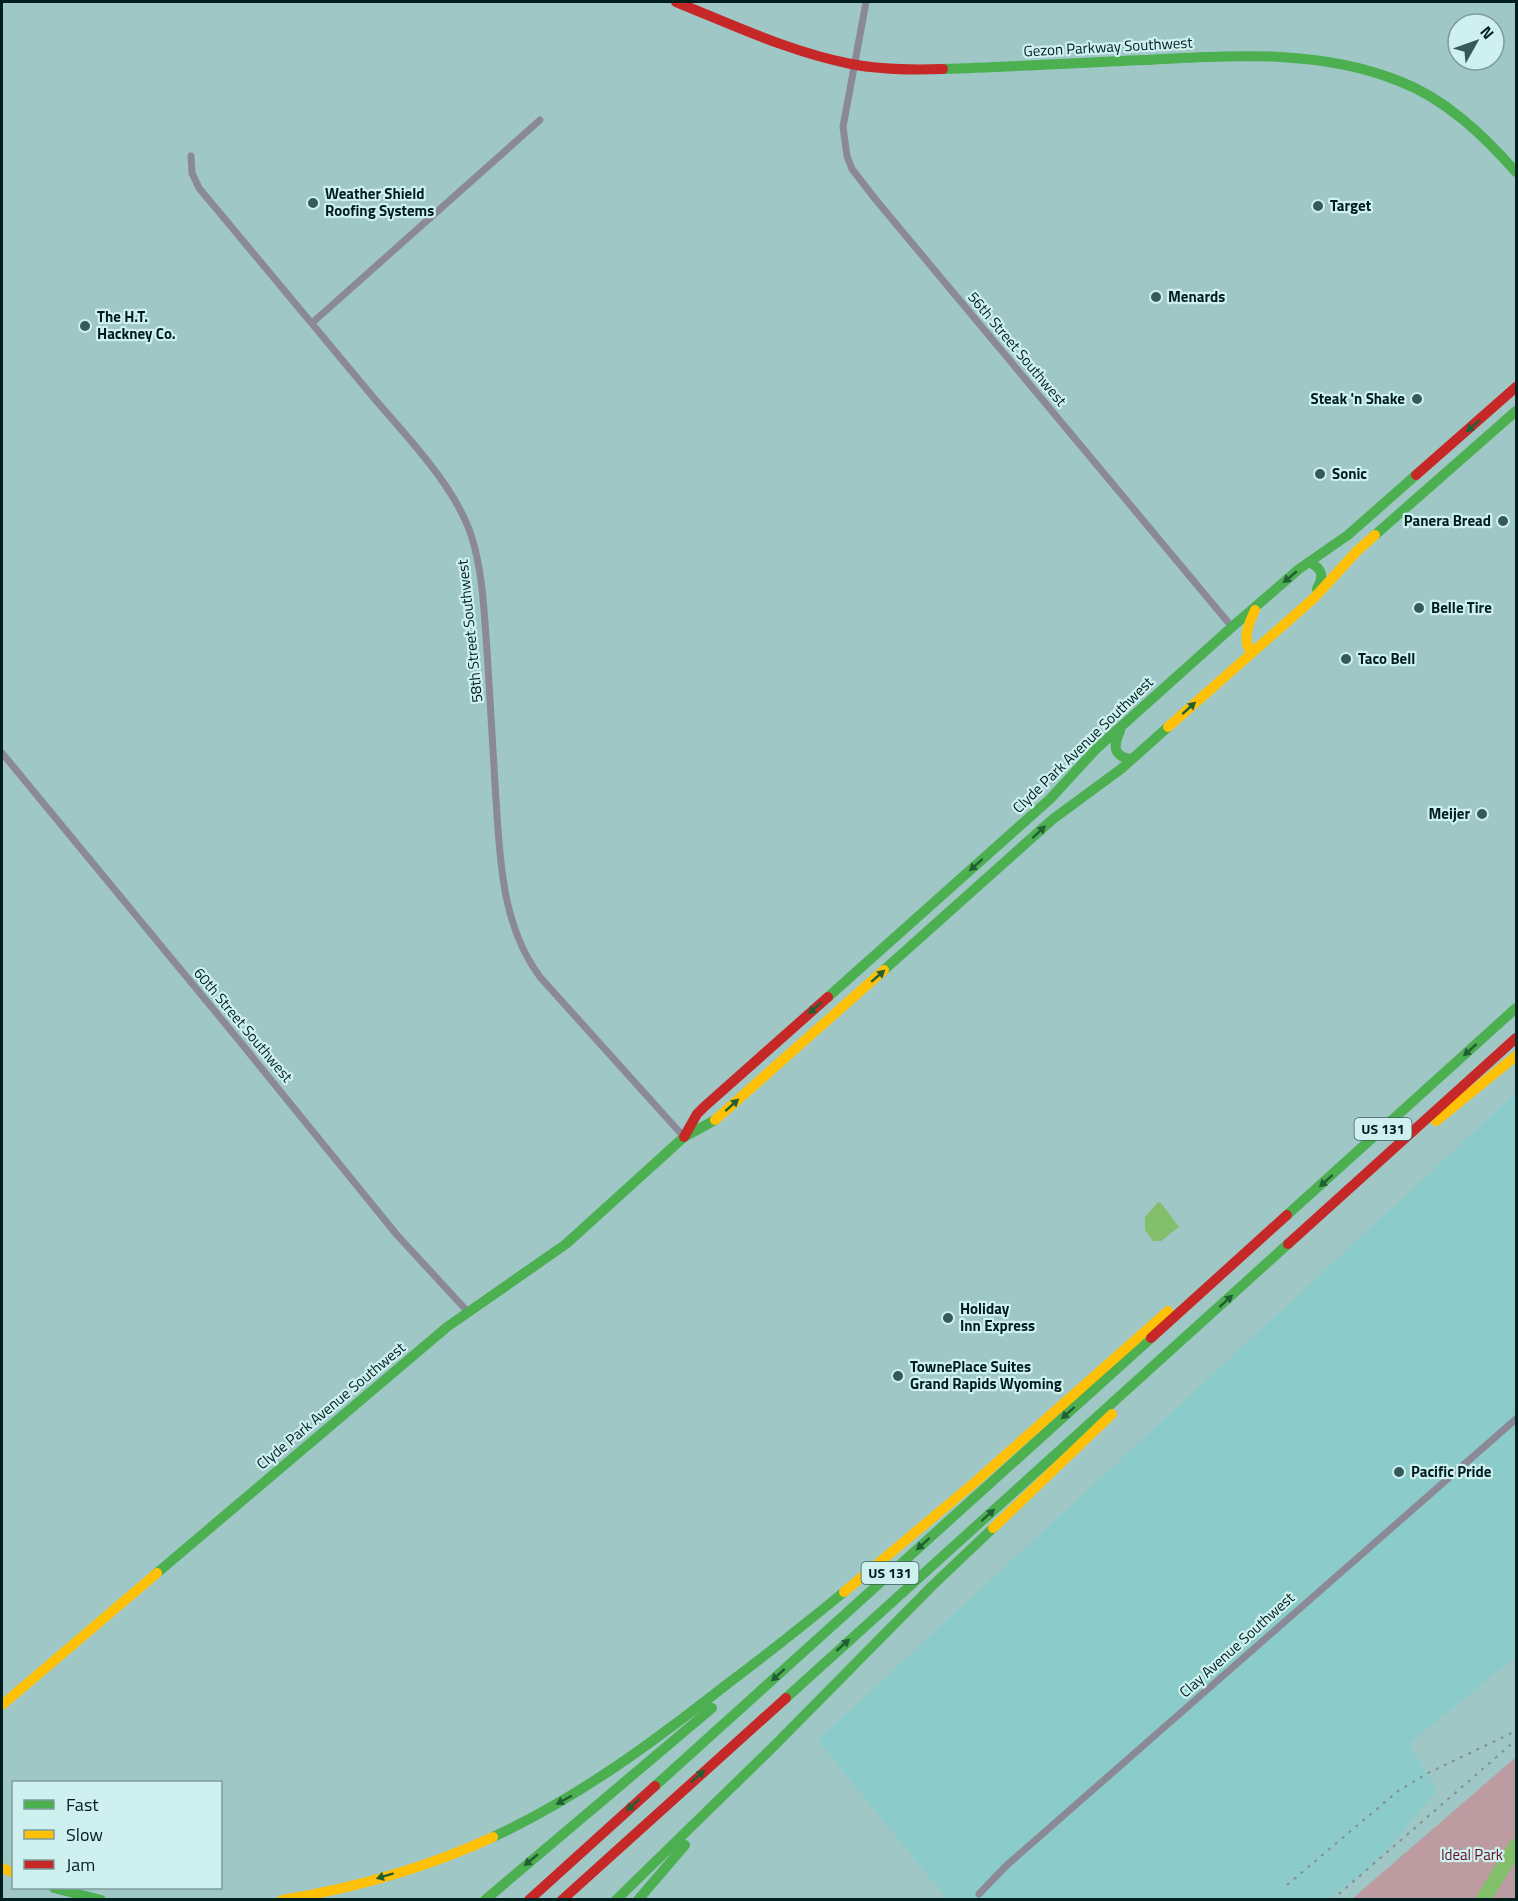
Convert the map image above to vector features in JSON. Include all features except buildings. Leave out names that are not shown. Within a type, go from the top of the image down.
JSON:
[{"type":"main road","name":"Gezon Parkway Southwest","points":[[676,2],[799,50],[854,65],[893,69],[1232,56],[1325,60],[1389,77],[1428,96],[1471,124],[1516,172]]},
{"type":"main road","name":"Clyde Park Avenue Southwest","points":[[684,1137],[697,1114],[704,1107],[1020,826],[1123,725],[1256,606],[1309,562],[1348,535],[1516,387]]},
{"type":"main road","name":"Clyde Park Avenue Southwest","points":[[2,1705],[384,1380],[468,1312],[539,1264],[571,1239],[684,1137],[714,1121],[1066,808],[1121,769],[1309,603],[1358,550],[1516,411]]},
{"type":"main road","points":[[1309,562],[1319,567],[1323,575],[1309,603]]},
{"type":"main road","points":[[1251,653],[1246,645],[1245,634],[1256,606]]},
{"type":"main road","points":[[1123,725],[1115,748],[1120,756],[1132,759]]},
{"type":"main road","points":[[1015,854],[1011,843],[1020,826]]},
{"type":"main road","name":"US 131","points":[[529,1899],[1515,1008]]},
{"type":"main road","name":"US 131","points":[[562,1899],[1516,1038]]},
{"type":"main road","points":[[1345,1193],[1516,1056]]},
{"type":"main road","points":[[485,1899],[690,1727],[1035,1430],[1149,1327],[1251,1248]]},
{"type":"main road","points":[[616,1899],[775,1745],[932,1586],[1104,1423],[1182,1340]]},
{"type":"main road","points":[[282,1899],[338,1888],[418,1866],[484,1840],[552,1807],[630,1759],[831,1604]]},
{"type":"main road","points":[[638,1899],[775,1745]]},
{"type":"main road","points":[[62,1889],[101,1899]]},
{"type":"street","name":"56th Street Southwest","points":[[866,2],[843,127],[847,156],[852,169],[1232,627]]},
{"type":"street","points":[[312,323],[540,120]]},
{"type":"street","name":"58th Street Southwest","points":[[191,156],[192,173],[199,188],[432,468],[460,509],[480,566],[500,865],[514,928],[528,959],[540,978],[684,1137]]},
{"type":"street","name":"60th Street Southwest","points":[[2,753],[390,1226],[468,1312]]},
{"type":"street","name":"Clay Avenue Southwest","points":[[979,1894],[1007,1865],[1516,1419]]},
{"type":"shaded area","points":[[1516,1093],[1516,1656],[1409,1744],[1437,1791],[1373,1865],[1329,1899],[947,1899],[818,1740]]},
{"type":"shaded area","points":[[1158,1202],[1179,1227],[1161,1241],[1153,1241],[1145,1230],[1145,1217]]},
{"type":"green space","name":"Ideal Park","points":[[1516,1757],[1516,1899],[1352,1899]]},
{"type":"waterway","points":[[1483,1900],[1516,1846]]},
{"type":"railway","points":[[1287,1885],[1398,1791],[1428,1773],[1516,1731]]},
{"type":"railway","points":[[1332,1900],[1516,1740]]},
{"type":"traffic: fast","points":[[943,69],[1240,56],[1337,63],[1368,70],[1399,81],[1432,98],[1463,119],[1516,172]]},
{"type":"traffic: fast","points":[[1375,535],[1516,411]]},
{"type":"traffic: fast","points":[[828,997],[1050,799],[1096,749],[1232,627],[1299,569],[1348,535],[1416,475]]},
{"type":"traffic: fast","points":[[1309,562],[1321,573],[1317,589]]},
{"type":"traffic: fast","points":[[884,970],[1053,819],[1121,769],[1168,727]]},
{"type":"traffic: fast","points":[[1120,731],[1116,741],[1116,750],[1121,756],[1132,759]]},
{"type":"traffic: fast","points":[[1287,1215],[1516,1008]]},
{"type":"traffic: fast","points":[[157,1573],[447,1327],[566,1244],[684,1137],[715,1120]]},
{"type":"traffic: fast","points":[[786,1698],[1288,1244]]},
{"type":"traffic: fast","points":[[655,1786],[1151,1338]]},
{"type":"traffic: fast","points":[[616,1900],[993,1528]]},
{"type":"traffic: fast","points":[[493,1837],[555,1805],[614,1768],[670,1728],[844,1592]]},
{"type":"traffic: fast","points":[[485,1900],[712,1708]]},
{"type":"traffic: fast","points":[[638,1900],[685,1845]]},
{"type":"traffic: fast","points":[[58,1889],[101,1900]]},
{"type":"traffic: slow","points":[[1168,727],[1314,598],[1375,535]]},
{"type":"traffic: slow","points":[[1251,653],[1246,637],[1255,610]]},
{"type":"traffic: slow","points":[[715,1120],[884,970]]},
{"type":"traffic: slow","points":[[1436,1121],[1516,1056]]},
{"type":"traffic: slow","points":[[844,1592],[974,1483],[1168,1311]]},
{"type":"traffic: slow","points":[[993,1528],[1112,1414]]},
{"type":"traffic: slow","points":[[2,1705],[157,1573]]},
{"type":"traffic: slow","points":[[282,1900],[390,1876],[493,1837]]},
{"type":"traffic: slow","points":[[2,1868],[12,1872]]},
{"type":"traffic: jam","points":[[676,2],[762,37],[828,59],[862,66],[943,69]]},
{"type":"traffic: jam","points":[[1416,475],[1516,387]]},
{"type":"traffic: jam","points":[[684,1137],[697,1114],[704,1107],[828,997]]},
{"type":"traffic: jam","points":[[1288,1244],[1516,1038]]},
{"type":"traffic: jam","points":[[1151,1338],[1287,1215]]},
{"type":"traffic: jam","points":[[562,1900],[786,1698]]},
{"type":"traffic: jam","points":[[529,1900],[655,1786]]},
{"type":"place","name":"Weather Shield Roofing Systems","points":[[313,203]]},
{"type":"place","name":"Target","points":[[1318,206]]},
{"type":"place","name":"Menards","points":[[1156,297]]},
{"type":"place","name":"The H.T. Hackney Co.","points":[[85,326]]},
{"type":"place","name":"Steak 'n Shake","points":[[1417,399]]},
{"type":"place","name":"Sonic","points":[[1320,474]]},
{"type":"place","name":"Panera Bread","points":[[1503,521]]},
{"type":"place","name":"Belle Tire","points":[[1419,608]]},
{"type":"place","name":"Taco Bell","points":[[1346,659]]},
{"type":"place","name":"Meijer","points":[[1482,814]]},
{"type":"place","name":"Holiday Inn Express","points":[[948,1318]]},
{"type":"place","name":"TownePlace Suites Grand Rapids Wyoming","points":[[898,1376]]},
{"type":"place","name":"Pacific Pride","points":[[1399,1472]]}]
